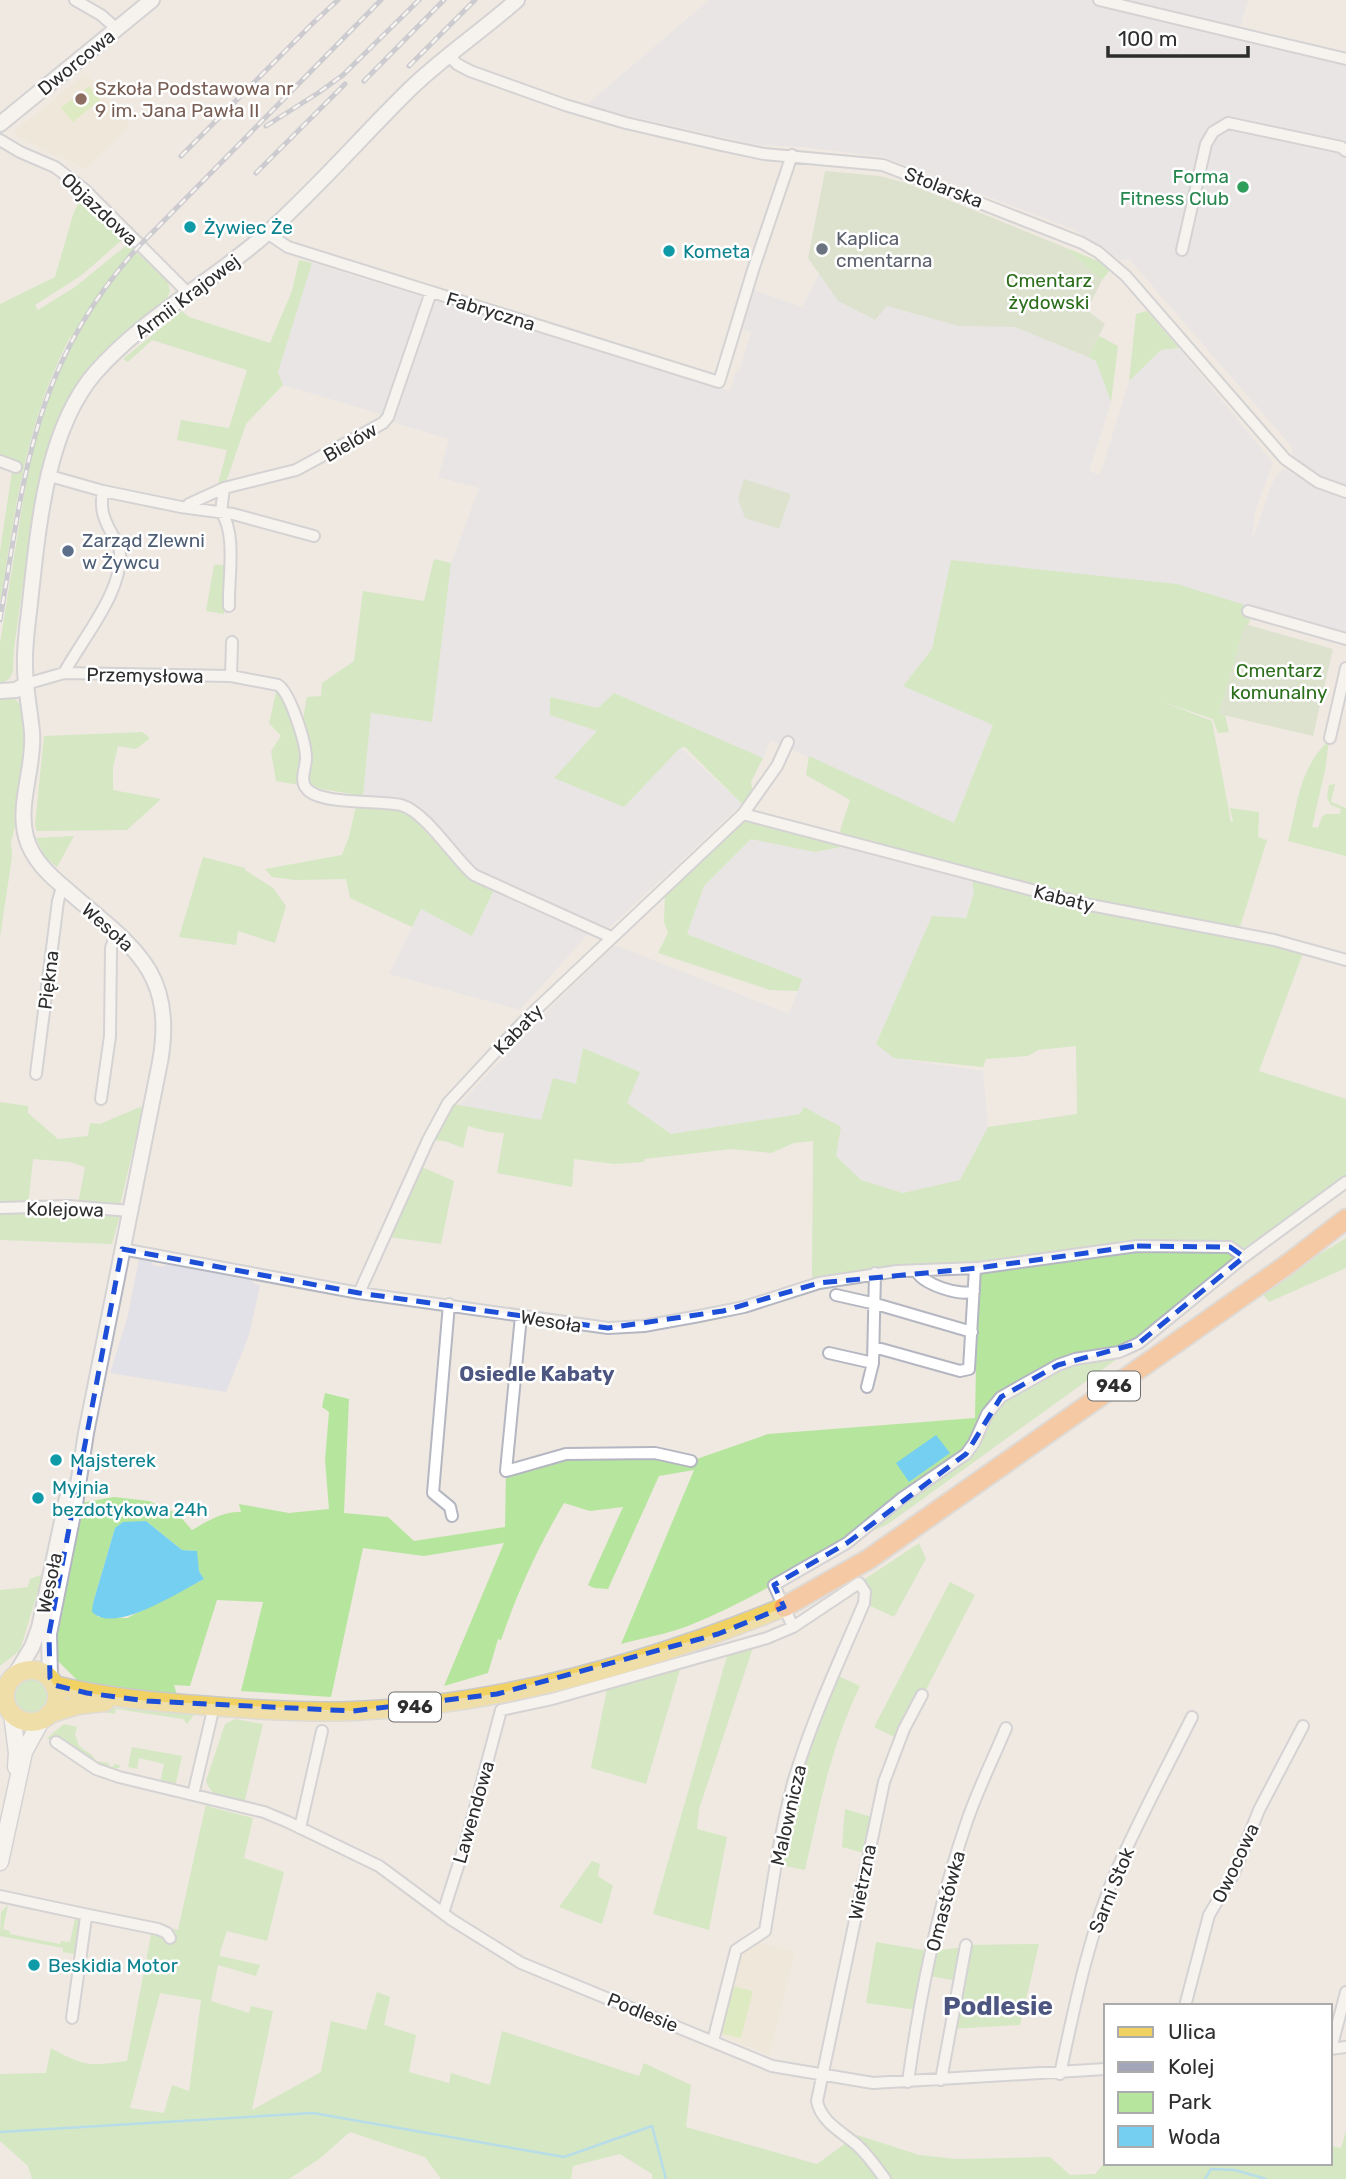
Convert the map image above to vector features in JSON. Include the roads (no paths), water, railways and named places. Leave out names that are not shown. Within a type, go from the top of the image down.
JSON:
[{"type":"highway","name":"946","points":[[784,1606],[857,1566],[903,1535],[1288,1264],[1346,1219]]},
{"type":"highway","name":"946","points":[[1288,1264],[1346,1231]]},
{"type":"main road","name":"946","points":[[52,1681],[87,1693],[147,1701],[288,1712],[353,1711],[458,1701],[655,1655],[718,1634],[784,1606]]},
{"type":"main road","points":[[0,1862],[24,1752],[56,1700],[52,1681],[37,1670],[8,1677],[4,1695],[17,1754],[11,1808]]},
{"type":"main road","name":"946","points":[[46,1717],[89,1703],[147,1701]]},
{"type":"main road","points":[[6,1708],[26,1721],[46,1717]]},
{"type":"street","points":[[75,0],[102,15],[117,29]]},
{"type":"street","name":"Dworcowa","points":[[0,124],[152,0]]},
{"type":"street","name":"Armii Krajowej","points":[[26,684],[26,636],[50,476],[66,421],[94,374],[147,325],[267,233],[410,89],[517,0]]},
{"type":"street","points":[[1099,0],[1346,59]]},
{"type":"street","name":"Stolarska","points":[[449,55],[457,64],[470,71],[565,105],[626,123],[764,154],[883,165],[1082,243],[1098,252],[1126,276],[1285,459],[1318,482],[1346,492]]},
{"type":"street","points":[[1182,250],[1206,144],[1219,126],[1228,122],[1341,147],[1346,151]]},
{"type":"street","name":"Objazdowa","points":[[0,140],[55,167],[84,189],[189,294]]},
{"type":"street","name":"Fabryczna","points":[[267,233],[288,247],[719,382],[792,155]]},
{"type":"street","name":"Bielów","points":[[188,508],[197,500],[224,488],[296,470],[383,423],[388,416],[431,292]]},
{"type":"street","points":[[0,461],[16,467]]},
{"type":"street","points":[[50,476],[103,491],[221,512],[314,536]]},
{"type":"street","points":[[224,488],[221,512],[227,519],[231,535],[229,606]]},
{"type":"street","points":[[64,673],[115,586],[119,546],[102,513],[103,491]]},
{"type":"street","points":[[1248,611],[1346,639]]},
{"type":"street","name":"Przemysłowa","points":[[26,684],[64,673],[231,676],[232,642]]},
{"type":"street","points":[[1330,738],[1346,668]]},
{"type":"street","points":[[231,676],[269,681],[282,687],[303,739],[306,757],[303,780],[304,787],[309,792],[360,803],[401,805],[412,810],[474,875],[611,937]]},
{"type":"street","points":[[0,691],[16,690],[26,684]]},
{"type":"street","name":"Wesoła","points":[[26,684],[33,742],[25,817],[27,839],[36,858],[62,887],[140,956],[150,972],[162,1004],[165,1024],[160,1062],[83,1447],[75,1504],[49,1634],[52,1681]]},
{"type":"street","name":"Kabaty","points":[[359,1293],[428,1140],[448,1103],[524,1021],[743,814],[777,766],[788,743]]},
{"type":"street","name":"Kabaty","points":[[743,814],[1085,904],[1274,940],[1346,960]]},
{"type":"street","name":"Piękna","points":[[36,1074],[62,887]]},
{"type":"street","points":[[102,1099],[110,1036],[111,948],[116,933]]},
{"type":"street","points":[[793,1627],[774,1585],[847,1543],[902,1498],[966,1454],[987,1414],[1001,1397],[1058,1365],[1075,1359],[1119,1352],[1139,1343],[1244,1257],[1346,1182]]},
{"type":"street","name":"Kolejowa","points":[[0,1208],[69,1206],[130,1211]]},
{"type":"street","name":"Wesoła","points":[[122,1249],[359,1293],[608,1328],[644,1326],[744,1307],[819,1283],[876,1273],[976,1268],[1137,1246],[1220,1246],[1238,1251],[1244,1257]]},
{"type":"street","points":[[874,1347],[965,1371],[970,1366],[976,1268]]},
{"type":"street","points":[[916,1270],[921,1279],[962,1294],[974,1291]]},
{"type":"street","points":[[867,1387],[873,1363],[876,1273]]},
{"type":"street","points":[[836,1295],[972,1332]]},
{"type":"street","points":[[449,1304],[433,1493],[450,1507],[452,1516]]},
{"type":"street","points":[[521,1316],[506,1471],[566,1454],[655,1453],[691,1461]]},
{"type":"street","points":[[830,1353],[873,1363]]},
{"type":"street","name":"Wesoła","points":[[8,1677],[32,1647],[39,1628],[69,1487],[83,1447]]},
{"type":"street","name":"Malownicza","points":[[713,2041],[736,1950],[765,1931],[793,1783],[813,1724],[864,1603],[865,1592],[859,1583],[793,1627]]},
{"type":"street","name":"Lawendowa","points":[[443,1913],[467,1839],[501,1710],[552,1699],[694,1660],[767,1638],[793,1627]]},
{"type":"street","name":"Wietrzna","points":[[885,2179],[867,2155],[840,2133],[818,2108],[817,2101],[884,1782],[904,1729],[922,1695]]},
{"type":"street","points":[[193,1795],[214,1706]]},
{"type":"street","name":"Sarni Stok","points":[[1060,2074],[1086,1958],[1101,1913],[1118,1868],[1192,1717]]},
{"type":"street","name":"Owocowa","points":[[1186,2004],[1209,1915],[1234,1873],[1259,1810],[1303,1726]]},
{"type":"street","name":"Omastówka","points":[[908,2082],[929,1962],[945,1898],[966,1823],[1006,1728]]},
{"type":"street","points":[[300,1828],[322,1731]]},
{"type":"street","name":"Podlesie","points":[[55,1742],[96,1769],[264,1812],[300,1828],[379,1866],[443,1913],[521,1963],[772,2066],[873,2083],[1060,2074],[1104,2069]]},
{"type":"street","points":[[0,1896],[158,1929],[167,1933],[170,1938]]},
{"type":"street","points":[[72,2018],[86,1931],[84,1914]]},
{"type":"street","points":[[941,2080],[966,1945]]},
{"type":"street","points":[[1332,2045],[1346,1992]]},
{"type":"water","points":[[936,1435],[950,1453],[909,1482],[896,1463]]},
{"type":"water","points":[[146,1521],[182,1550],[197,1551],[199,1571],[204,1579],[148,1609],[116,1618],[102,1618],[92,1612],[93,1603],[115,1528],[123,1522]]},
{"type":"waterway","points":[[0,2132],[313,2113],[564,2157],[652,2126],[666,2179]]},
{"type":"waterway","points":[[1205,2179],[1211,2169],[1235,2170],[1266,2179]]},
{"type":"railway","points":[[181,156],[338,0]]},
{"type":"railway","points":[[0,620],[17,516],[39,421],[55,376],[76,333],[104,289],[140,245],[381,0]]},
{"type":"railway","points":[[266,126],[343,75],[419,0]]},
{"type":"railway","points":[[364,81],[444,0]]},
{"type":"railway","points":[[409,66],[475,0]]},
{"type":"railway","points":[[256,173],[345,84]]},
{"type":"place","name":"Szkoła Podstawowa nr 9 im. Jana Pawła II","points":[[81,99]]},
{"type":"place","name":"Forma Fitness Club","points":[[1243,187]]},
{"type":"place","name":"Żywiec Że","points":[[190,227]]},
{"type":"place","name":"Kaplica cmentarna","points":[[822,249]]},
{"type":"place","name":"Kometa","points":[[669,251]]},
{"type":"place","name":"Zarząd Zlewni w Żywcu","points":[[68,551]]},
{"type":"place","name":"Majsterek","points":[[56,1460]]},
{"type":"place","name":"Myjnia bezdotykowa 24h","points":[[38,1498]]},
{"type":"place","name":"Beskidia Motor","points":[[34,1965]]},
{"type":"district","name":"Osiedle Kabaty","points":[[537,1374]]},
{"type":"district","name":"Podlesie","points":[[998,2006]]},
{"type":"park label","name":"Cmentarz żydowski","points":[[1049,291]]},
{"type":"park label","name":"Cmentarz komunalny","points":[[1279,681]]}]
